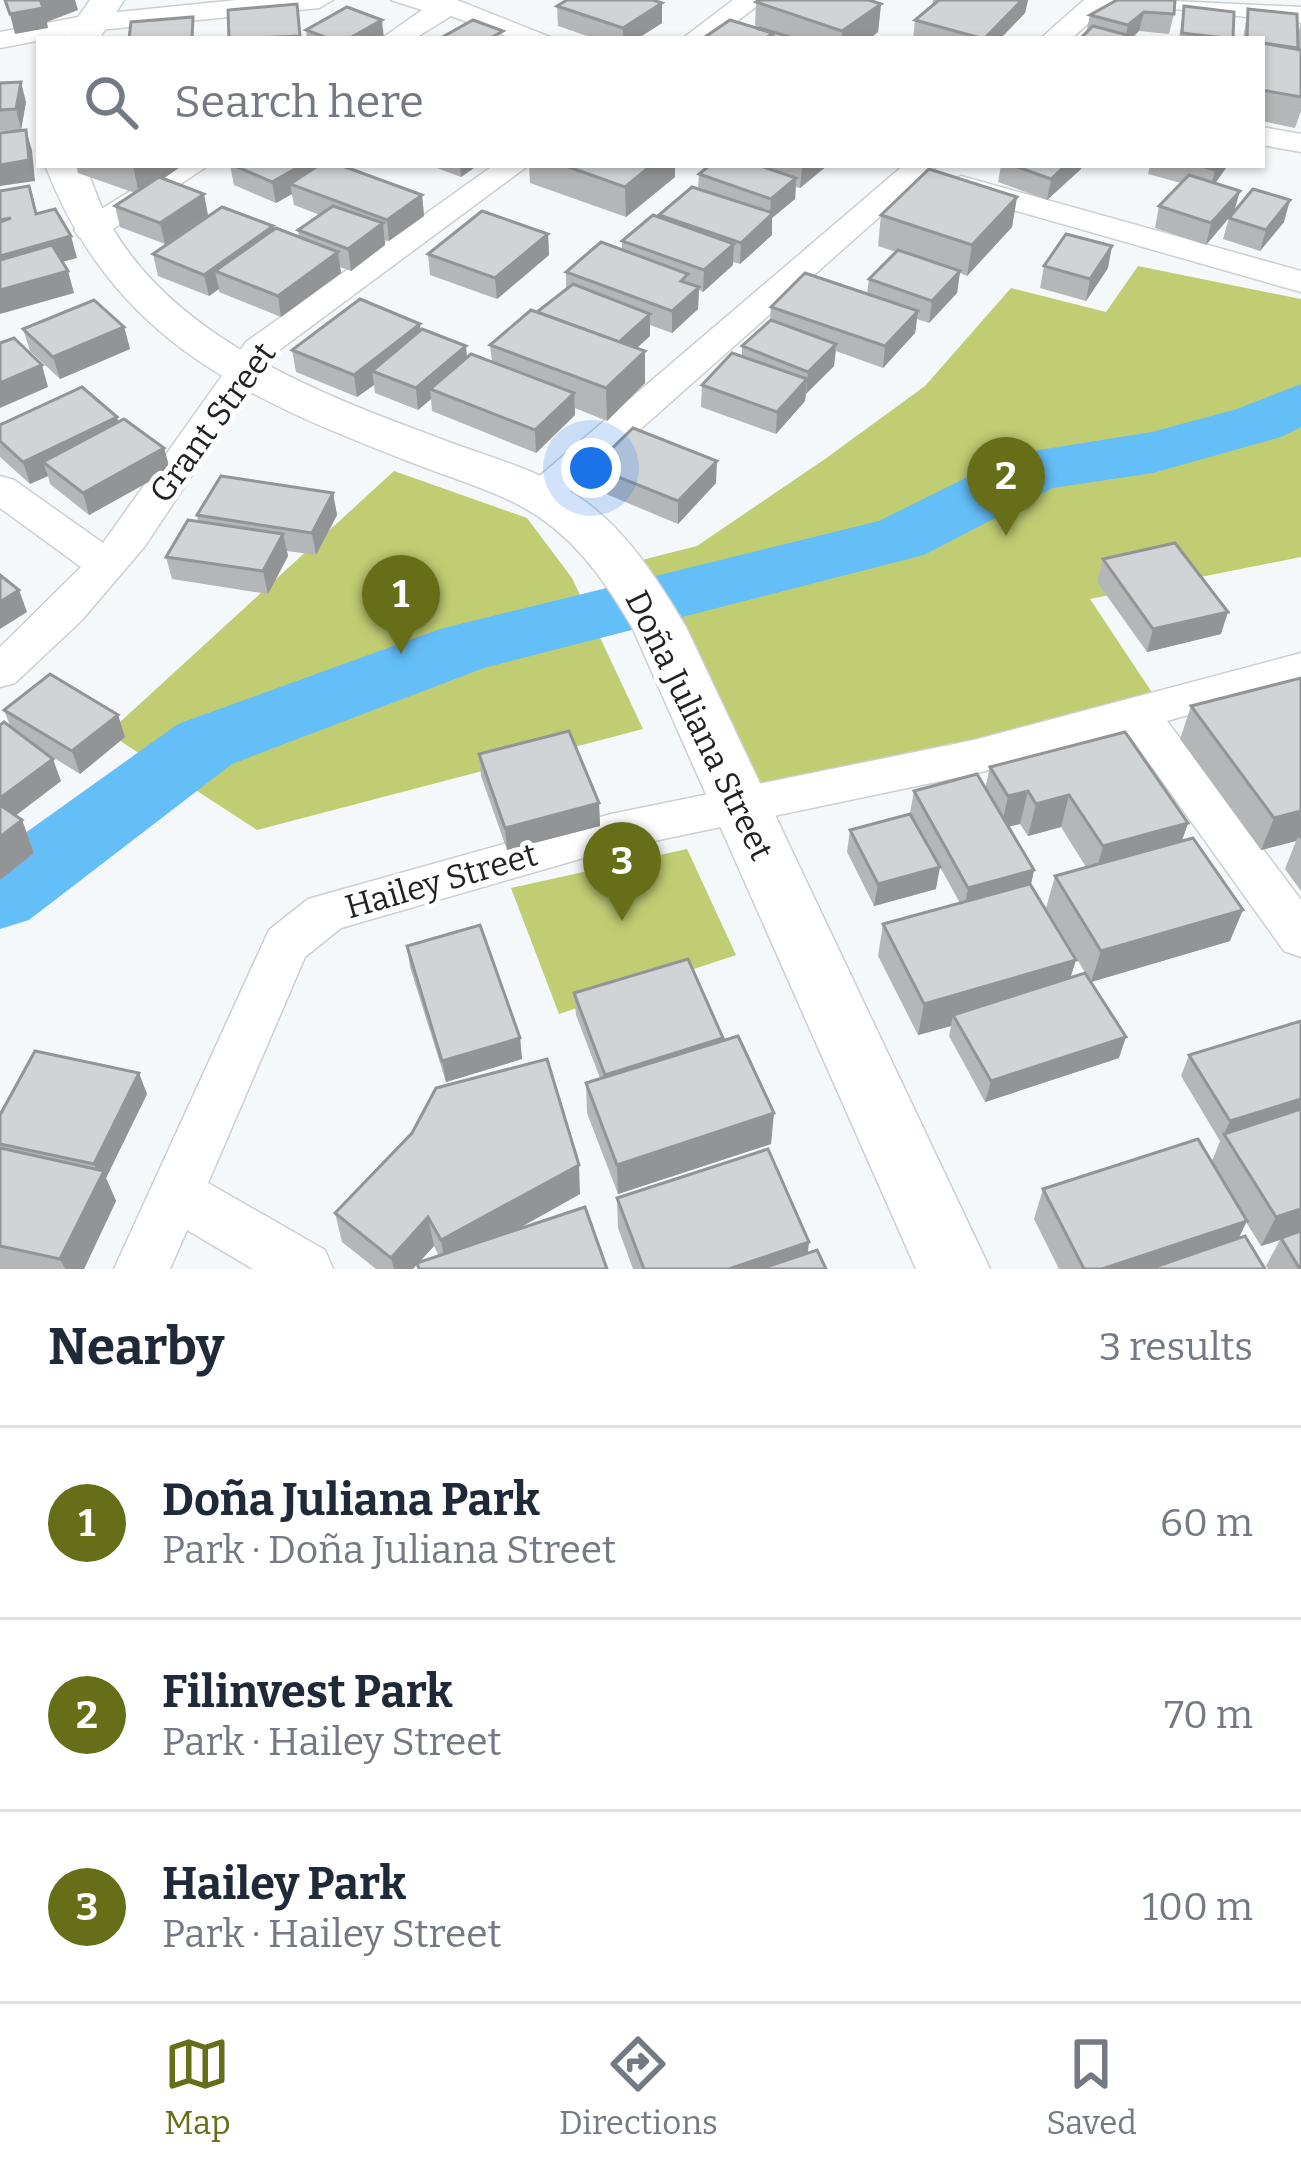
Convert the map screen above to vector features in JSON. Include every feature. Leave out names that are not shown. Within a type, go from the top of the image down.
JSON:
[{"type":"street","points":[[0,40],[92,21],[319,0]]},
{"type":"street","points":[[405,0],[448,6],[533,36]]},
{"type":"street","points":[[700,36],[751,0]]},
{"type":"street","points":[[1058,36],[1100,0]]},
{"type":"street","points":[[1166,0],[1301,15]]},
{"type":"street","points":[[400,36],[448,6]]},
{"type":"street","points":[[1265,136],[1301,142]]},
{"type":"street","name":"Doña Juliana Street","points":[[66,168],[89,230],[128,283],[242,370],[358,424],[542,495],[585,527],[622,566],[659,627],[953,1269]]},
{"type":"street","points":[[89,230],[189,168]]},
{"type":"street","name":"Grant Street","points":[[0,672],[107,566],[242,370],[270,338],[510,168]]},
{"type":"street","points":[[542,495],[911,168]]},
{"type":"street","points":[[915,168],[1301,282]]},
{"type":"street","points":[[0,489],[107,566]]},
{"type":"street","name":"Hailey Street","points":[[142,1269],[286,944],[325,914],[611,832],[974,758],[1301,668]]},
{"type":"street","points":[[1137,713],[1301,937]]},
{"type":"street","points":[[176,1193],[305,1269]]},
{"type":"green space","points":[[1138,266],[1301,299],[1301,557],[1090,599],[1161,706],[766,807],[634,562],[697,546],[825,459],[925,386],[1011,288],[1106,312]]},
{"type":"green space","points":[[394,471],[527,518],[572,578],[643,729],[257,830],[108,733]]},
{"type":"green space","points":[[687,849],[736,955],[559,1014],[511,888]]},
{"type":"building","points":[[5,0],[47,0],[41,2],[43,8],[10,14]]},
{"type":"building","points":[[567,0],[662,3],[623,28],[557,6]]},
{"type":"building","points":[[869,0],[881,4],[842,31],[756,2]]},
{"type":"building","points":[[939,0],[1022,0],[987,36],[915,20]]},
{"type":"building","points":[[1117,0],[1175,0],[1174,14],[1144,12],[1128,25],[1090,15]]},
{"type":"building","points":[[297,4],[300,36],[229,36],[228,10]]},
{"type":"building","points":[[1184,6],[1234,12],[1233,36],[1182,33]]},
{"type":"building","points":[[347,7],[382,20],[353,36],[322,36],[306,30]]},
{"type":"building","points":[[1248,9],[1297,14],[1298,48],[1265,43],[1265,36],[1247,36]]},
{"type":"building","points":[[193,17],[192,36],[129,36],[131,22]]},
{"type":"building","points":[[473,20],[503,31],[494,36],[444,36]]},
{"type":"building","points":[[730,20],[773,33],[769,36],[706,36]]},
{"type":"building","points":[[1093,26],[1131,36],[1083,36]]},
{"type":"building","points":[[1265,44],[1301,50],[1301,97],[1265,91]]},
{"type":"building","points":[[21,82],[16,109],[0,110],[0,83]]},
{"type":"building","points":[[26,130],[29,160],[0,165],[0,133]]},
{"type":"building","points":[[240,168],[297,168],[272,182]]},
{"type":"building","points":[[314,168],[348,168],[422,195],[387,220],[290,184]]},
{"type":"building","points":[[571,168],[648,168],[625,187]]},
{"type":"building","points":[[706,168],[767,168],[796,178],[771,199],[699,174]]},
{"type":"building","points":[[1020,168],[1063,168],[1051,179]]},
{"type":"building","points":[[929,169],[1017,197],[972,245],[881,215]]},
{"type":"building","points":[[1189,175],[1240,191],[1211,223],[1159,206]]},
{"type":"building","points":[[159,177],[204,194],[160,223],[115,206]]},
{"type":"building","points":[[29,186],[36,214],[55,209],[71,236],[0,256],[0,222],[11,218],[0,220],[0,191]]},
{"type":"building","points":[[692,187],[773,213],[741,243],[659,215]]},
{"type":"building","points":[[1253,189],[1290,200],[1266,230],[1229,218]]},
{"type":"building","points":[[333,206],[383,223],[348,249],[298,230]]},
{"type":"building","points":[[222,207],[273,226],[204,275],[153,254]]},
{"type":"building","points":[[482,211],[548,234],[495,278],[428,254]]},
{"type":"building","points":[[653,215],[734,244],[704,270],[622,241]]},
{"type":"building","points":[[276,228],[338,252],[278,296],[215,271]]},
{"type":"building","points":[[1066,234],[1112,246],[1090,279],[1044,266]]},
{"type":"building","points":[[601,242],[688,274],[681,281],[699,287],[672,311],[566,272]]},
{"type":"building","points":[[52,245],[68,271],[0,290],[0,260]]},
{"type":"building","points":[[898,250],[960,271],[932,301],[869,279]]},
{"type":"building","points":[[805,273],[918,311],[885,346],[771,307]]},
{"type":"building","points":[[573,284],[650,314],[619,342],[537,312]]},
{"type":"building","points":[[360,299],[420,324],[354,375],[292,350]]},
{"type":"building","points":[[94,300],[124,327],[53,357],[23,329]]},
{"type":"building","points":[[531,310],[645,351],[606,388],[490,345]]},
{"type":"building","points":[[771,320],[836,344],[808,372],[742,346]]},
{"type":"building","points":[[422,329],[466,346],[416,388],[372,371]]},
{"type":"building","points":[[14,338],[42,365],[0,383],[0,343]]},
{"type":"building","points":[[732,353],[807,379],[777,412],[702,385]]},
{"type":"building","points":[[471,354],[574,393],[535,430],[430,389]]},
{"type":"building","points":[[82,387],[117,417],[23,462],[0,441],[0,425]]},
{"type":"building","points":[[124,419],[164,448],[83,493],[43,462]]},
{"type":"building","points":[[633,428],[717,461],[678,501],[593,467]]},
{"type":"building","points":[[221,476],[333,493],[312,533],[197,515]]},
{"type":"building","points":[[188,520],[283,534],[263,571],[166,557]]},
{"type":"building","points":[[1175,543],[1228,612],[1153,629],[1103,559]]},
{"type":"building","points":[[0,575],[19,590],[0,602]]},
{"type":"building","points":[[50,674],[118,715],[72,751],[4,710]]},
{"type":"building","points":[[1301,678],[1301,811],[1274,818],[1191,706]]},
{"type":"building","points":[[4,722],[53,759],[0,798],[0,725]]},
{"type":"building","points":[[569,731],[599,803],[505,828],[479,754]]},
{"type":"building","points":[[1125,732],[1188,823],[1103,846],[1069,795],[1036,804],[1028,791],[1008,796],[990,767]]},
{"type":"building","points":[[977,774],[1034,870],[968,888],[914,791]]},
{"type":"building","points":[[0,805],[22,820],[0,837]]},
{"type":"building","points":[[910,814],[940,867],[878,884],[850,830]]},
{"type":"building","points":[[1193,838],[1243,910],[1101,951],[1055,876]]},
{"type":"building","points":[[1030,884],[1076,960],[924,1004],[883,924]]},
{"type":"building","points":[[480,925],[520,1038],[442,1061],[407,946]]},
{"type":"building","points":[[688,959],[723,1038],[605,1075],[574,993]]},
{"type":"building","points":[[1085,973],[1126,1037],[991,1081],[953,1015]]},
{"type":"building","points":[[1301,1021],[1301,1099],[1230,1121],[1189,1055]]},
{"type":"building","points":[[738,1036],[774,1113],[617,1165],[586,1083]]},
{"type":"building","points":[[35,1051],[139,1073],[94,1164],[0,1144],[0,1115]]},
{"type":"building","points":[[547,1059],[579,1165],[441,1240],[428,1217],[391,1258],[335,1213],[412,1133],[436,1088]]},
{"type":"building","points":[[1301,1109],[1301,1209],[1276,1217],[1224,1134]]},
{"type":"building","points":[[1198,1139],[1247,1221],[1102,1269],[1084,1269],[1043,1189]]},
{"type":"building","points":[[0,1148],[104,1171],[60,1259],[0,1246]]},
{"type":"building","points":[[768,1149],[809,1242],[729,1269],[644,1269],[617,1198]]},
{"type":"building","points":[[585,1207],[607,1269],[419,1269],[417,1263]]},
{"type":"building","points":[[1301,1231],[1301,1269],[1300,1269],[1281,1238]]},
{"type":"building","points":[[1245,1236],[1265,1269],[1149,1269]]},
{"type":"building","points":[[817,1250],[826,1269],[760,1269]]},
{"type":"waterway","points":[[0,896],[205,744],[466,647],[900,539],[1037,469],[1153,452],[1259,423],[1301,403]]},
{"type":"place","name":"Filinvest Park","points":[[1006,536]]},
{"type":"place","name":"Doña Juliana Park","points":[[401,654]]},
{"type":"place","name":"Hailey Park","points":[[622,921]]}]
